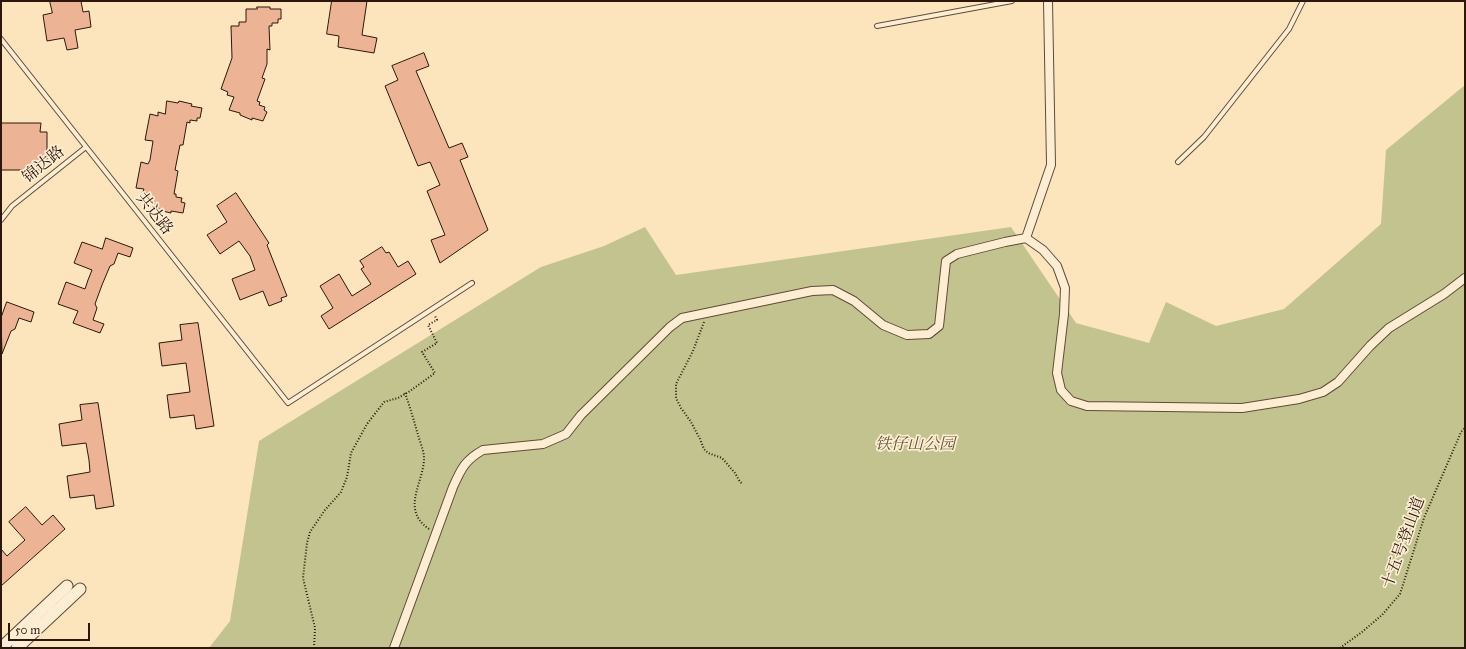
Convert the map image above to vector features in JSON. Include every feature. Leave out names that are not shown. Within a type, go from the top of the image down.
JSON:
[{"type":"street","points":[[1026,238],[1051,165],[1048,1]]},
{"type":"street","points":[[394,648],[454,487],[466,461],[483,450],[543,444],[566,434],[581,415],[670,327],[682,318],[812,291],[833,290],[854,301],[883,325],[906,335],[929,334],[939,326],[946,262],[957,254],[1026,238],[1043,250],[1057,266],[1065,288],[1064,314],[1057,373],[1061,390],[1071,401],[1087,406],[1242,408],[1299,399],[1323,392],[1338,382],[1370,346],[1389,328],[1444,294],[1465,278]]},
{"type":"street","points":[[1,648],[67,586]]},
{"type":"street","points":[[17,648],[80,589]]},
{"type":"lane","points":[[877,26],[1012,1]]},
{"type":"lane","points":[[1178,162],[1204,137],[1289,29],[1304,1]]},
{"type":"lane","name":"共达路","points":[[1,39],[288,403],[431,309]]},
{"type":"lane","name":"锦达路","points":[[1,220],[12,206],[86,147]]},
{"type":"lane","points":[[431,309],[472,283]]},
{"type":"path","points":[[314,648],[315,628],[303,578],[310,532],[325,510],[341,492],[351,453],[367,424],[384,402],[406,393],[435,373],[422,352],[437,343],[428,325],[437,320],[431,309]]},
{"type":"path","points":[[706,313],[702,329],[693,351],[676,384],[676,398],[691,422],[704,449],[708,453],[722,458],[743,484]]},
{"type":"path","points":[[406,393],[424,458],[414,497],[414,507],[425,527],[437,535]]},
{"type":"path","name":"十五号登山道","points":[[1340,648],[1382,615],[1400,594],[1424,518],[1461,432],[1465,428]]},
{"type":"green space","name":"铁仔山公园","points":[[1465,85],[1465,648],[209,648],[230,621],[259,441],[541,267],[604,246],[645,227],[676,275],[1011,227],[1076,323],[1149,343],[1166,302],[1216,326],[1284,309],[1381,224],[1386,150]]},
{"type":"building","points":[[50,1],[81,1],[83,12],[89,11],[91,27],[75,30],[78,48],[67,50],[64,38],[47,41],[43,15],[52,13]]},
{"type":"building","points":[[332,1],[367,1],[362,35],[377,38],[374,53],[338,47],[339,36],[327,34]]},
{"type":"building","points":[[257,7],[281,9],[281,19],[278,19],[278,23],[272,23],[272,26],[269,26],[270,50],[267,49],[267,64],[262,78],[265,79],[257,101],[260,102],[259,105],[265,107],[264,110],[267,112],[263,121],[252,118],[252,120],[240,115],[240,113],[229,110],[234,97],[227,95],[228,92],[221,89],[232,58],[231,26],[239,26],[239,22],[246,22],[246,9],[257,9]]},
{"type":"building","points":[[424,53],[429,66],[416,71],[449,148],[462,143],[468,157],[460,160],[488,230],[440,263],[431,240],[445,235],[427,191],[440,185],[430,162],[418,166],[385,86],[398,80],[392,66]]},
{"type":"building","points":[[167,101],[178,103],[179,101],[192,104],[191,106],[202,108],[200,118],[197,118],[197,121],[190,120],[190,123],[187,122],[183,145],[180,145],[175,170],[178,171],[174,194],[176,194],[176,197],[182,198],[181,202],[185,203],[183,213],[171,211],[171,213],[158,210],[159,208],[148,206],[150,194],[143,192],[144,189],[136,188],[141,162],[148,164],[150,160],[153,141],[145,140],[150,114],[158,116],[158,112],[165,114]]},
{"type":"building","points":[[1,123],[41,123],[40,132],[47,132],[47,160],[40,160],[40,170],[1,170]]},
{"type":"building","points":[[236,193],[269,243],[267,245],[287,296],[281,298],[282,301],[269,306],[263,291],[240,300],[232,279],[255,270],[250,256],[239,241],[220,254],[207,235],[227,222],[217,206]]},
{"type":"building","points":[[106,238],[133,248],[130,257],[118,253],[114,264],[110,266],[102,285],[95,304],[97,308],[93,320],[104,324],[100,333],[73,323],[78,311],[58,304],[66,282],[85,289],[92,270],[74,263],[82,242],[102,249]]},
{"type":"building","points":[[382,247],[386,253],[389,252],[398,267],[408,261],[416,274],[329,329],[321,316],[333,308],[320,286],[339,274],[352,296],[371,284],[361,269],[364,267],[360,261]]},
{"type":"building","points":[[7,302],[34,312],[31,322],[19,318],[15,329],[11,331],[2,354],[1,318]]},
{"type":"building","points":[[198,323],[214,426],[196,429],[194,415],[170,418],[167,395],[190,392],[186,363],[162,366],[159,343],[182,340],[180,325]]},
{"type":"building","points":[[98,403],[114,506],[96,509],[94,495],[70,498],[67,476],[90,472],[89,460],[86,443],[62,446],[59,424],[82,420],[80,405]]},
{"type":"building","points":[[26,507],[42,525],[53,515],[65,529],[1,586],[1,549],[7,556],[25,540],[9,522]]}]
